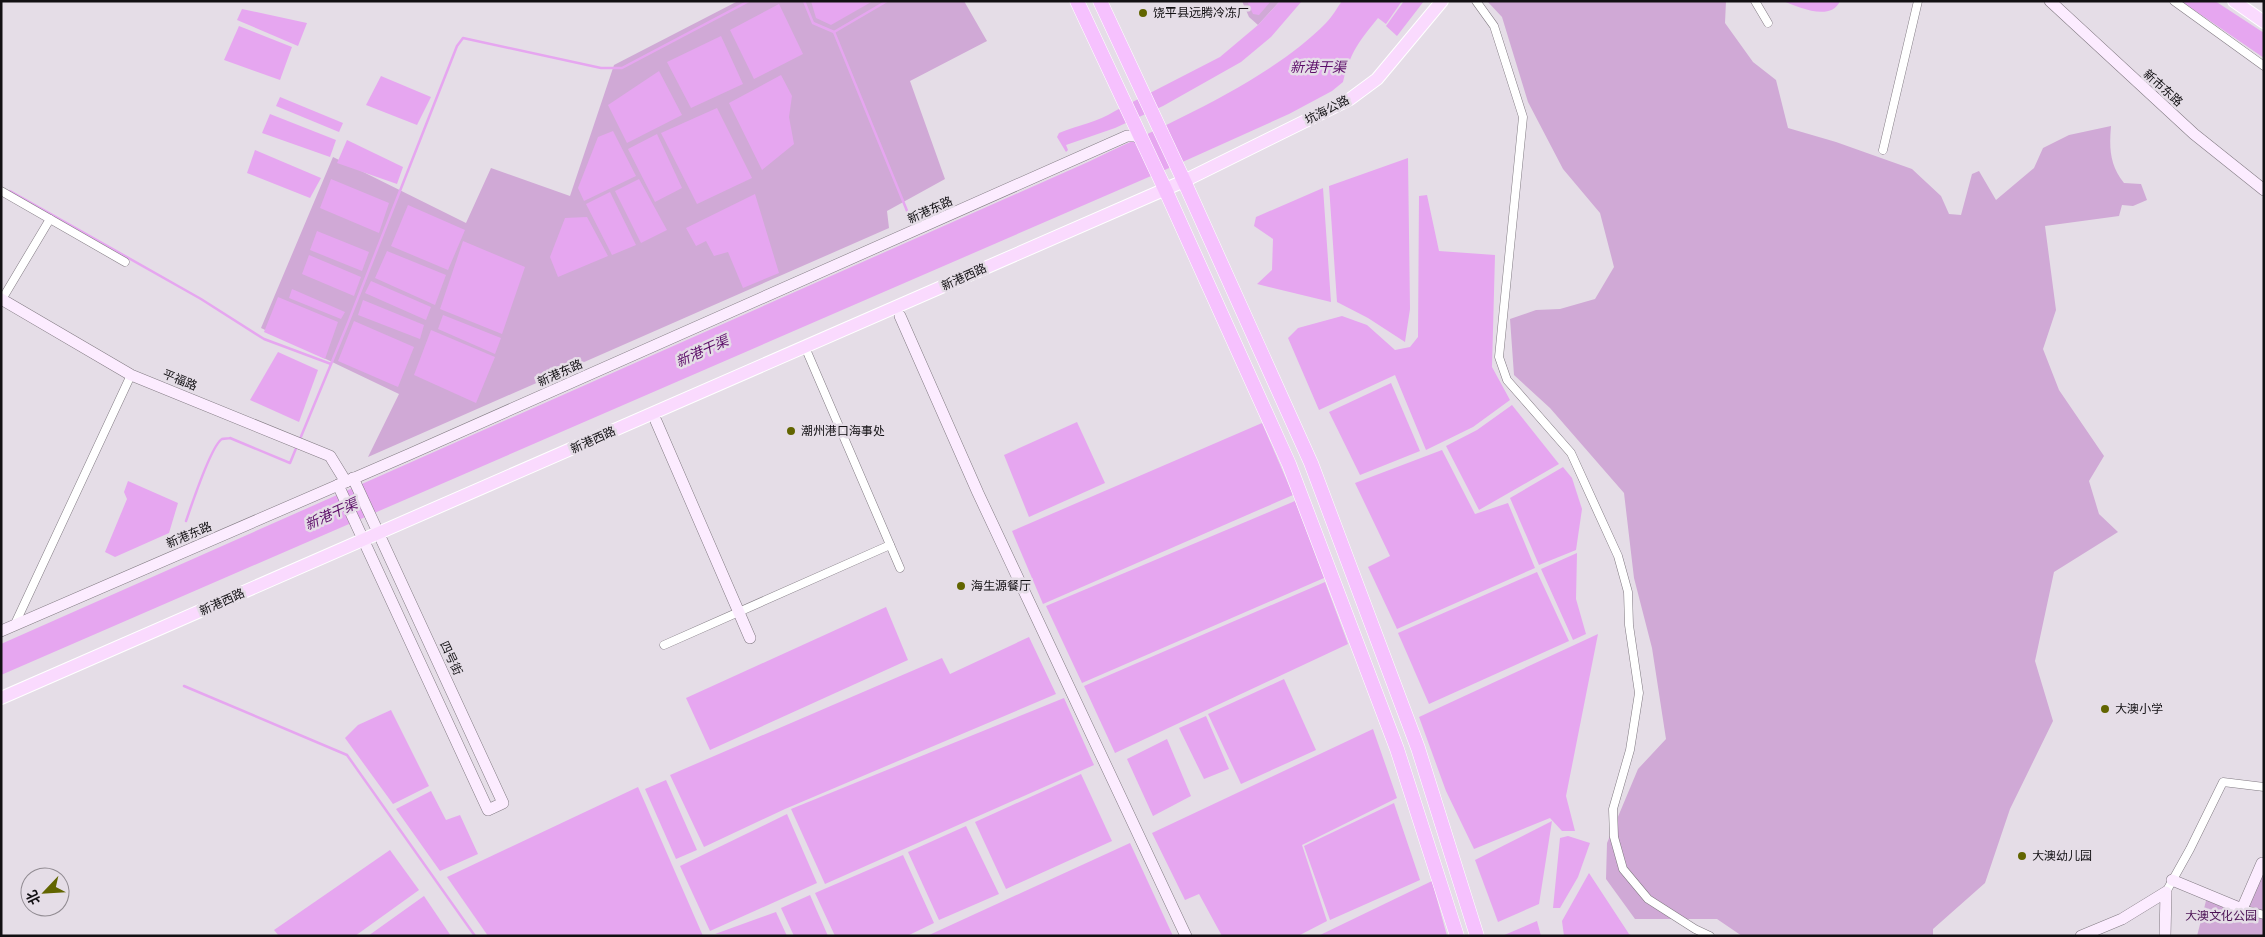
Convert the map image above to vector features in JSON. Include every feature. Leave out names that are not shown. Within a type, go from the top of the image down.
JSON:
[{"type":"highway","points":[[1078,1],[1126,103],[1135,132],[1163,184],[1289,464],[1397,749],[1457,936]]},
{"type":"highway","points":[[1100,1],[1184,181],[1311,463],[1418,748],[1477,936]]},
{"type":"main road","name":"坑海公路","points":[[1184,181],[1350,99],[1377,79],[1442,1]]},
{"type":"main road","name":"新市东路","points":[[2050,1],[2198,137],[2264,190]]},
{"type":"main road","points":[[2234,1],[2264,22]]},
{"type":"main road","name":"新港东路","points":[[1,631],[346,482],[1135,132]]},
{"type":"main road","name":"新港西路","points":[[1,698],[1163,184],[1184,181]]},
{"type":"main road","name":"平福路","points":[[2,300],[131,375],[330,456],[346,482]]},
{"type":"main road","points":[[900,316],[982,502],[1186,936]]},
{"type":"main road","points":[[656,421],[750,638]]},
{"type":"main road","name":"四号街","points":[[346,482],[374,525],[503,802],[488,810],[359,533],[346,482]]},
{"type":"main road","points":[[2172,880],[2242,909],[2262,863],[2264,864]]},
{"type":"main road","points":[[2082,936],[2122,919],[2166,892]]},
{"type":"main road","points":[[2165,936],[2166,892]]},
{"type":"street","points":[[1476,1],[1494,26],[1523,117],[1499,357],[1507,380],[1528,407],[1571,453],[1618,556],[1628,592],[1629,625],[1638,693],[1630,750],[1613,809],[1614,837],[1623,869],[1648,899],[1694,929],[1710,936]]},
{"type":"street","points":[[1755,1],[1768,23]]},
{"type":"street","points":[[1883,150],[1918,1]]},
{"type":"street","points":[[2174,1],[2264,66]]},
{"type":"street","points":[[1,191],[124,262]]},
{"type":"street","points":[[2,300],[50,219]]},
{"type":"street","points":[[808,354],[900,568]]},
{"type":"street","points":[[14,626],[131,375]]},
{"type":"street","points":[[664,646],[890,545]]},
{"type":"street","points":[[2166,892],[2223,782],[2264,787]]},
{"type":"street","points":[[2242,909],[2264,915]]},
{"type":"green space","points":[[738,1],[964,1],[987,41],[910,81],[945,179],[887,211],[889,228],[368,457],[399,394],[261,328],[333,157],[466,223],[491,168],[570,196],[614,65]]},
{"type":"green space","points":[[1242,1],[1280,1],[1258,25],[1249,17]]},
{"type":"green space","points":[[1487,1],[1726,1],[1725,23],[1753,62],[1776,80],[1788,128],[1836,142],[1912,169],[1941,196],[1949,214],[1961,215],[1972,174],[1979,171],[1996,200],[2034,168],[2043,148],[2069,135],[2111,126],[2110,142],[2113,163],[2119,176],[2124,183],[2141,184],[2147,200],[2133,206],[2122,205],[2119,216],[2045,226],[2056,310],[2043,349],[2059,390],[2104,456],[2089,481],[2099,514],[2118,532],[2054,572],[2035,661],[2053,721],[2010,809],[1985,883],[1933,929],[1933,936],[1742,936],[1717,919],[1635,919],[1606,879],[1607,843],[1638,769],[1666,739],[1652,648],[1634,578],[1624,493],[1550,408],[1514,375],[1510,319],[1536,310],[1560,309],[1595,299],[1614,267],[1600,213],[1563,169],[1528,102],[1502,17]]},
{"type":"green space","name":"大澳文化公园","points":[[2264,862],[2264,936],[2197,936],[2208,893],[2243,902]]},
{"type":"water","points":[[811,1],[873,1],[831,25],[816,18]]},
{"type":"water","points":[[1247,1],[1271,1],[1259,15],[1253,14]]},
{"type":"water","points":[[1280,1],[1302,1],[1271,37],[1241,62],[1163,106],[1115,128],[1066,145],[1068,150],[1066,152],[1057,137],[1059,133],[1108,115],[1220,57],[1258,25]]},
{"type":"water","name":"新港干渠","points":[[1342,1],[1402,1],[1386,24],[1378,18],[1366,34],[1352,55],[1343,82],[1332,91],[1289,114],[1158,173],[1,675],[1,644],[1088,162],[1181,118],[1275,65],[1326,23]]},
{"type":"water","points":[[1404,1],[1424,1],[1397,36],[1386,26]]},
{"type":"water","points":[[1783,1],[1840,1],[1836,7],[1822,12],[1805,9]]},
{"type":"water","points":[[2181,1],[2215,1],[2264,33],[2264,58]]},
{"type":"water","points":[[779,4],[803,54],[754,79],[730,30]]},
{"type":"water","points":[[242,9],[307,23],[298,46],[237,20]]},
{"type":"water","points":[[239,26],[292,47],[280,80],[224,60]]},
{"type":"water","points":[[721,36],[743,84],[691,108],[667,62]]},
{"type":"water","points":[[659,71],[682,115],[627,143],[608,105]]},
{"type":"water","points":[[781,75],[792,96],[789,117],[794,144],[762,170],[729,103]]},
{"type":"water","points":[[381,76],[431,97],[417,125],[366,105]]},
{"type":"water","points":[[280,97],[343,123],[339,132],[276,106]]},
{"type":"water","points":[[717,108],[752,178],[697,204],[661,133]]},
{"type":"water","points":[[270,114],[336,140],[330,157],[262,133]]},
{"type":"water","points":[[613,131],[636,176],[584,201],[578,188],[598,137]]},
{"type":"water","points":[[657,134],[682,188],[655,202],[628,149]]},
{"type":"water","points":[[347,140],[403,167],[397,184],[337,163]]},
{"type":"water","points":[[255,150],[321,178],[310,198],[247,173]]},
{"type":"water","points":[[1408,158],[1410,309],[1405,342],[1368,318],[1337,302],[1329,186]]},
{"type":"water","points":[[331,179],[389,203],[379,233],[320,208]]},
{"type":"water","points":[[639,179],[667,230],[641,243],[615,191]]},
{"type":"water","points":[[1323,188],[1331,302],[1257,284],[1272,270],[1273,239],[1254,226],[1256,217]]},
{"type":"water","points":[[610,192],[636,245],[612,255],[586,204]]},
{"type":"water","points":[[755,194],[779,273],[743,288],[728,252],[714,256],[706,241],[696,246],[686,228]]},
{"type":"water","points":[[1427,195],[1439,251],[1495,255],[1492,367],[1510,400],[1473,427],[1426,450],[1395,375],[1319,410],[1288,338],[1298,328],[1342,316],[1367,325],[1395,350],[1410,347],[1418,337],[1419,196]]},
{"type":"water","points":[[408,205],[465,230],[448,270],[391,246]]},
{"type":"water","points":[[587,217],[608,256],[558,277],[550,257],[565,218]]},
{"type":"water","points":[[317,231],[369,252],[362,271],[310,250]]},
{"type":"water","points":[[463,241],[525,267],[502,334],[440,309]]},
{"type":"water","points":[[387,251],[446,275],[435,305],[375,278]]},
{"type":"water","points":[[309,255],[361,277],[354,296],[302,274]]},
{"type":"water","points":[[371,281],[431,307],[426,320],[365,293]]},
{"type":"water","points":[[292,289],[345,312],[341,319],[289,298]]},
{"type":"water","points":[[278,297],[338,322],[325,359],[264,332]]},
{"type":"water","points":[[363,300],[424,325],[420,339],[358,315]]},
{"type":"water","points":[[443,315],[501,338],[495,354],[438,329]]},
{"type":"water","points":[[354,321],[414,347],[398,387],[338,361]]},
{"type":"water","points":[[431,330],[495,357],[476,403],[414,375]]},
{"type":"water","points":[[278,352],[318,370],[299,422],[250,400]]},
{"type":"water","points":[[1391,383],[1420,451],[1360,475],[1329,412]]},
{"type":"water","points":[[1512,405],[1559,464],[1479,510],[1446,446],[1477,430]]},
{"type":"water","points":[[1077,422],[1105,483],[1029,517],[1004,455]]},
{"type":"water","points":[[1262,423],[1293,495],[1043,604],[1012,531]]},
{"type":"water","points":[[1442,450],[1475,514],[1508,503],[1535,568],[1397,629],[1368,567],[1390,556],[1355,483]]},
{"type":"water","points":[[1563,467],[1572,478],[1582,509],[1576,550],[1539,565],[1510,498]]},
{"type":"water","points":[[128,481],[178,503],[169,533],[115,557],[105,552],[127,499],[124,492]]},
{"type":"water","points":[[1295,501],[1324,578],[1082,683],[1046,606]]},
{"type":"water","points":[[1577,553],[1576,599],[1586,634],[1573,640],[1541,569]]},
{"type":"water","points":[[1537,572],[1569,641],[1429,704],[1398,633]]},
{"type":"water","points":[[1325,582],[1348,644],[1115,753],[1084,686]]},
{"type":"water","points":[[886,607],[908,660],[710,750],[686,698]]},
{"type":"water","points":[[1598,634],[1566,796],[1575,831],[1562,831],[1550,818],[1474,849],[1446,791],[1419,717]]},
{"type":"water","points":[[1029,637],[1056,694],[785,809],[704,847],[670,775],[942,658],[950,674]]},
{"type":"water","points":[[1284,679],[1316,750],[1241,784],[1208,714]]},
{"type":"water","points":[[1064,698],[1094,765],[825,884],[791,809]]},
{"type":"water","points":[[391,710],[429,786],[393,804],[345,738],[358,725]]},
{"type":"water","points":[[1206,716],[1229,769],[1204,779],[1179,728]]},
{"type":"water","points":[[1373,729],[1397,798],[1302,845],[1327,921],[1298,936],[1222,936],[1199,894],[1185,900],[1152,833]]},
{"type":"water","points":[[1167,739],[1191,796],[1153,816],[1127,759]]},
{"type":"water","points":[[1081,774],[1112,841],[1006,889],[975,822]]},
{"type":"water","points":[[666,780],[697,850],[676,859],[645,789]]},
{"type":"water","points":[[638,787],[703,936],[488,936],[447,877]]},
{"type":"water","points":[[431,791],[446,820],[460,815],[478,854],[440,871],[396,809]]},
{"type":"water","points":[[1394,803],[1420,880],[1330,920],[1304,846]]},
{"type":"water","points":[[787,814],[817,883],[710,931],[680,866]]},
{"type":"water","points":[[1552,821],[1539,904],[1498,922],[1475,860]]},
{"type":"water","points":[[966,826],[999,894],[939,920],[908,852]]},
{"type":"water","points":[[1568,836],[1590,843],[1578,877],[1560,908],[1553,908],[1560,838]]},
{"type":"water","points":[[1130,843],[1173,936],[927,936]]},
{"type":"water","points":[[390,850],[419,890],[355,936],[279,936],[274,930]]},
{"type":"water","points":[[903,855],[934,923],[907,936],[835,936],[815,893]]},
{"type":"water","points":[[1589,873],[1629,934],[1633,936],[1564,936],[1562,921]]},
{"type":"water","points":[[1432,881],[1447,936],[1318,936]]},
{"type":"water","points":[[810,895],[828,936],[794,936],[781,908]]},
{"type":"water","points":[[424,896],[451,936],[368,936]]},
{"type":"water","points":[[776,912],[787,936],[715,934]]},
{"type":"water","points":[[1537,921],[1541,936],[1502,936]]},
{"type":"waterway","points":[[300,439],[348,323],[457,46],[463,38],[601,68],[622,68],[749,1]]},
{"type":"waterway","points":[[804,1],[813,23],[834,32]]},
{"type":"waterway","points":[[887,1],[834,32],[912,223]]},
{"type":"waterway","points":[[10,191],[201,299],[264,339],[331,364]]},
{"type":"waterway","points":[[186,521],[212,452],[222,439],[230,438],[290,463],[297,446]]},
{"type":"waterway","points":[[184,686],[347,755],[475,936]]},
{"type":"place","name":"饶平县远腾冷冻厂","points":[[1143,13]]},
{"type":"place","name":"潮州港口海事处","points":[[791,431]]},
{"type":"place","name":"海生源餐厅","points":[[961,586]]},
{"type":"place","name":"大澳小学","points":[[2105,709]]},
{"type":"place","name":"大澳幼儿园","points":[[2022,856]]}]
